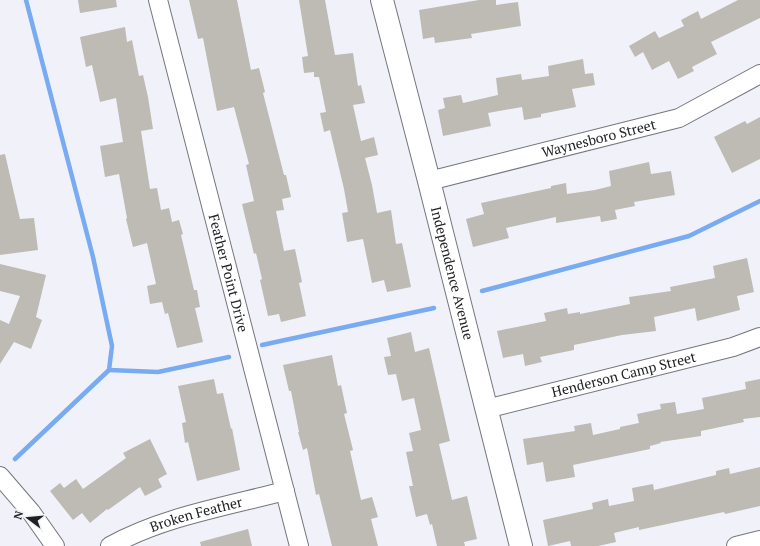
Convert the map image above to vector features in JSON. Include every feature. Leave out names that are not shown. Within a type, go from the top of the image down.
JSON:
[{"type":"street","name":"Feather Point Drive","points":[[158,0],[299,546]]},
{"type":"street","name":"Independence Avenue","points":[[382,0],[521,546]]},
{"type":"street","name":"Waynesboro Street","points":[[429,181],[679,118],[760,74]]},
{"type":"street","name":"Henderson Camp Street","points":[[486,409],[733,347],[760,337]]},
{"type":"street","points":[[0,476],[31,512],[55,546]]},
{"type":"street","name":"Broken Feather","points":[[110,546],[127,536],[150,527],[285,491]]},
{"type":"street","points":[[736,546],[760,540]]},
{"type":"building","points":[[78,0],[116,0],[117,7],[80,13]]},
{"type":"building","points":[[189,0],[237,0],[251,70],[259,68],[265,92],[263,93],[291,197],[282,199],[284,210],[276,211],[284,251],[295,249],[302,282],[299,283],[306,316],[281,322],[279,314],[268,316],[256,253],[254,254],[242,204],[254,201],[246,165],[249,164],[234,107],[217,111],[203,38],[198,39]]},
{"type":"building","points":[[299,0],[325,0],[335,55],[353,53],[358,86],[361,85],[365,103],[353,105],[361,141],[374,137],[378,155],[365,158],[377,213],[391,210],[396,244],[402,243],[411,287],[387,292],[384,280],[372,283],[363,239],[347,242],[342,213],[348,212],[330,130],[324,132],[320,113],[326,112],[319,77],[314,77],[314,72],[304,73],[302,57],[308,56]]},
{"type":"building","points":[[479,0],[496,0],[496,5],[518,2],[521,26],[471,34],[472,38],[435,43],[434,37],[423,39],[419,10]]},
{"type":"building","points":[[738,0],[760,0],[760,18],[711,42],[717,54],[692,67],[694,71],[678,79],[669,61],[652,70],[643,52],[635,57],[629,46],[655,31],[659,38],[684,26],[681,20],[698,11],[701,19]]},
{"type":"building","points":[[125,27],[127,42],[132,40],[139,76],[143,75],[153,129],[141,131],[150,189],[157,188],[161,210],[169,208],[172,222],[179,220],[194,290],[197,290],[200,307],[195,308],[203,342],[177,348],[168,313],[165,314],[162,302],[150,304],[147,286],[156,284],[147,243],[133,247],[126,219],[119,174],[105,177],[100,146],[123,142],[116,98],[100,102],[92,65],[86,67],[80,37]]},
{"type":"building","points":[[583,59],[585,74],[593,73],[595,85],[572,89],[576,107],[541,114],[541,117],[524,120],[522,107],[488,113],[491,126],[443,136],[438,110],[445,108],[443,98],[461,95],[463,103],[498,95],[496,78],[521,74],[522,80],[549,76],[548,66]]},
{"type":"building","points":[[760,117],[760,159],[732,173],[714,137],[745,121],[747,124]]},
{"type":"building","points":[[5,154],[20,219],[34,218],[38,250],[0,255],[0,155]]},
{"type":"building","points":[[649,162],[651,174],[671,171],[675,195],[634,202],[635,206],[615,210],[617,219],[601,222],[600,216],[556,223],[556,217],[506,228],[509,238],[473,247],[466,219],[484,214],[481,203],[551,188],[551,186],[566,183],[567,194],[595,190],[611,186],[609,171]]},
{"type":"building","points":[[747,258],[754,292],[737,296],[740,310],[697,321],[695,308],[654,317],[656,331],[622,335],[574,345],[574,350],[540,357],[542,362],[525,366],[523,354],[503,358],[497,331],[546,321],[544,313],[567,308],[568,314],[580,312],[580,314],[630,304],[629,297],[671,291],[670,287],[715,278],[713,266]]},
{"type":"building","points":[[0,264],[46,275],[36,317],[42,320],[31,349],[14,342],[0,364],[0,320],[9,324],[20,296],[0,291]]},
{"type":"building","points":[[411,332],[415,352],[429,348],[450,441],[439,444],[452,500],[467,496],[477,539],[464,542],[465,546],[437,546],[432,524],[430,525],[427,514],[416,517],[409,486],[413,486],[406,452],[413,451],[409,433],[421,430],[414,398],[402,401],[396,374],[388,375],[384,357],[391,356],[387,338]]},
{"type":"building","points":[[332,355],[338,386],[341,385],[347,413],[344,414],[353,450],[350,451],[361,500],[372,497],[378,517],[371,519],[378,546],[332,546],[319,494],[316,495],[307,448],[303,450],[298,432],[291,391],[289,391],[283,365]]},
{"type":"building","points":[[214,379],[217,394],[223,393],[231,429],[232,428],[240,470],[197,481],[188,442],[185,443],[182,423],[186,422],[178,386]]},
{"type":"building","points":[[760,379],[760,417],[743,419],[744,422],[701,431],[701,436],[660,442],[661,443],[650,446],[650,449],[573,465],[575,477],[546,482],[543,462],[527,465],[523,439],[575,431],[574,426],[591,423],[593,435],[620,429],[620,427],[639,423],[637,414],[661,409],[660,404],[675,402],[677,414],[704,409],[702,398],[746,389],[745,382]]},
{"type":"building","points":[[150,439],[167,474],[158,479],[162,487],[145,496],[140,487],[108,510],[107,509],[90,523],[82,513],[73,520],[50,491],[60,483],[64,488],[76,479],[83,489],[126,458],[123,453]]},
{"type":"building","points":[[760,467],[760,506],[639,530],[639,527],[614,533],[616,542],[598,546],[571,546],[570,541],[548,546],[543,520],[593,509],[592,503],[608,499],[609,506],[634,501],[632,488],[653,484],[654,490],[716,475],[716,471],[729,468],[730,474]]},
{"type":"building","points":[[248,529],[252,546],[201,546],[200,542]]},
{"type":"waterway","points":[[15,459],[109,370],[112,346],[93,257],[26,0]]},
{"type":"waterway","points":[[482,291],[689,236],[760,201]]},
{"type":"waterway","points":[[262,345],[434,308]]},
{"type":"waterway","points":[[109,370],[158,372],[229,357]]}]
